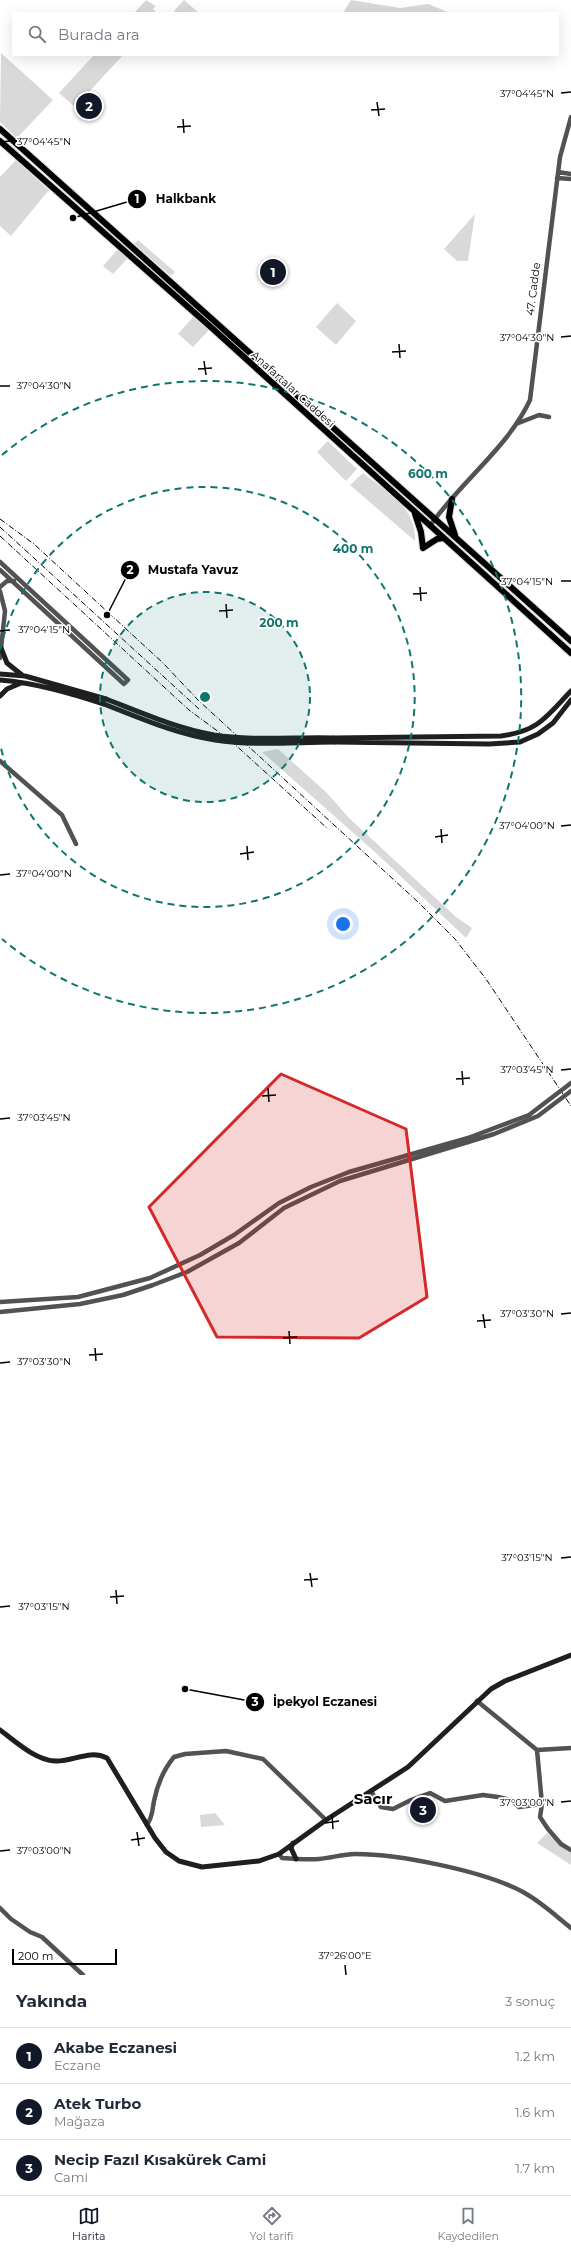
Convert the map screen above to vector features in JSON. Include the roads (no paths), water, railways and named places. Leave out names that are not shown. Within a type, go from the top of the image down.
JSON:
[{"type":"main road","name":"Anafartalar Caddesi","points":[[0,129],[571,641]]},
{"type":"main road","name":"Anafartalar Caddesi","points":[[0,141],[212,329],[571,653]]},
{"type":"main road","points":[[452,499],[449,517],[455,536]]},
{"type":"main road","points":[[414,512],[422,532],[423,548],[437,539],[443,538]]},
{"type":"main road","points":[[1,648],[7,663],[24,679]]},
{"type":"main road","points":[[0,674],[24,679],[105,702],[165,722],[215,735],[250,738],[489,744],[520,742],[538,734],[553,723],[571,700]]},
{"type":"main road","points":[[0,680],[24,679]]},
{"type":"main road","points":[[0,696],[7,689],[24,679]]},
{"type":"main road","points":[[334,740],[501,736],[518,734],[527,731],[541,722],[571,691]]},
{"type":"main road","points":[[0,1730],[45,1759],[63,1760],[94,1754],[107,1758],[147,1825],[166,1852],[179,1861],[194,1866],[238,1864],[262,1860],[279,1854],[326,1820],[408,1767],[476,1701],[505,1680],[571,1655]]},
{"type":"main road","points":[[293,1843],[291,1848],[296,1859]]},
{"type":"street","name":"47. Cadde","points":[[430,526],[435,518],[523,415],[530,400],[545,264],[558,172],[571,117]]},
{"type":"street","points":[[558,172],[571,174]]},
{"type":"street","points":[[558,178],[571,179]]},
{"type":"street","points":[[515,425],[539,415],[549,417]]},
{"type":"street","points":[[0,562],[128,680],[124,684],[14,581],[0,570]]},
{"type":"street","points":[[0,587],[7,581],[14,581]]},
{"type":"street","points":[[0,591],[5,611],[0,658]]},
{"type":"street","points":[[0,761],[62,815],[76,844]]},
{"type":"street","points":[[0,1312],[80,1304],[123,1295],[153,1285],[194,1268],[239,1243],[284,1208],[340,1181],[468,1140],[529,1115],[571,1083]]},
{"type":"street","points":[[0,1302],[78,1297],[150,1278],[227,1239],[279,1203],[311,1187],[349,1172],[494,1134],[538,1116],[571,1091]]},
{"type":"street","points":[[476,1701],[537,1750],[571,1748]]},
{"type":"street","points":[[537,1750],[542,1804],[540,1817],[544,1825],[561,1844],[571,1850]]},
{"type":"street","points":[[147,1825],[153,1817],[154,1801],[160,1780],[174,1757],[185,1754],[226,1751],[263,1759],[326,1820]]},
{"type":"street","points":[[371,1791],[381,1807],[393,1809],[422,1795],[430,1793],[445,1801],[483,1795],[511,1800],[519,1807],[542,1804]]},
{"type":"street","points":[[279,1854],[282,1858],[296,1859],[318,1859],[355,1854],[397,1857],[469,1872],[500,1882],[523,1892],[571,1928]]},
{"type":"street","points":[[0,1908],[11,1919],[30,1932],[42,1936],[83,1975]]},
{"type":"railway","points":[[0,519],[34,544],[163,663],[198,700],[418,902],[455,939],[486,979],[571,1106]]},
{"type":"railway","points":[[0,527],[199,709]]},
{"type":"railway","points":[[0,536],[189,710],[231,741],[328,829]]},
{"type":"place","name":"Atek Turbo","points":[[89,106]]},
{"type":"place","name":"Halkbank","points":[[73,218]]},
{"type":"place","name":"Akabe Eczanesi","points":[[273,272]]},
{"type":"place","name":"Mustafa Yavuz","points":[[107,615]]},
{"type":"place","name":"İpekyol Eczanesi","points":[[185,1689]]},
{"type":"place","name":"Necip Fazıl Kısakürek Cami","points":[[423,1810]]},
{"type":"district","name":"Sacır","points":[[373,1798]]}]
